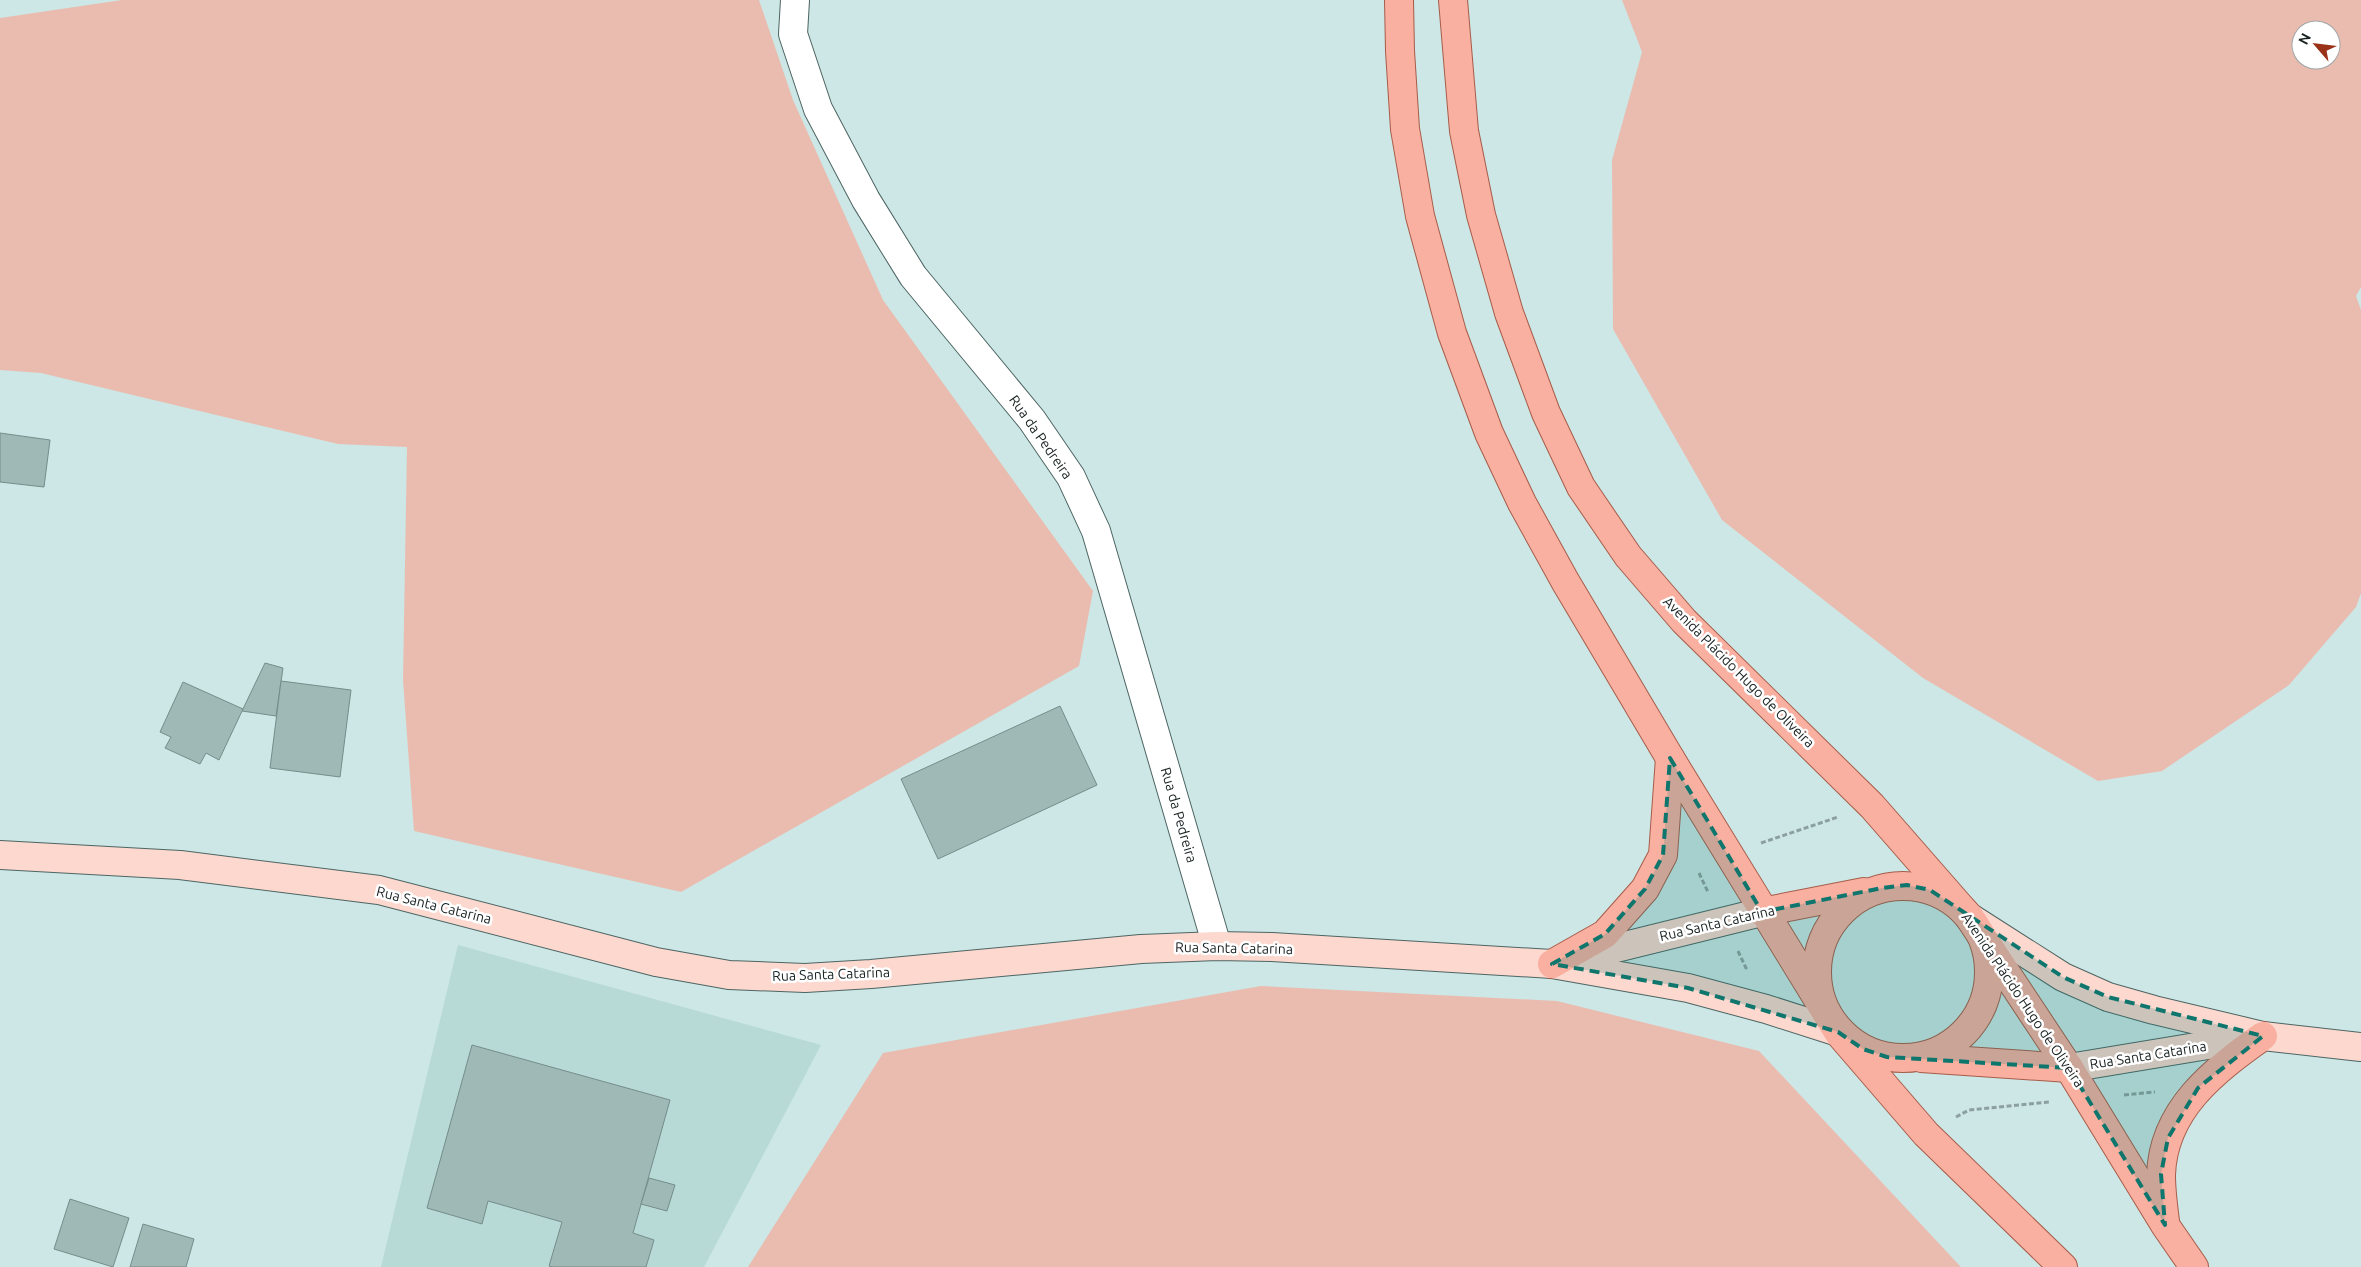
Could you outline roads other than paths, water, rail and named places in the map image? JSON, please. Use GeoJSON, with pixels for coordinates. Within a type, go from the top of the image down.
{"type":"FeatureCollection","features":[{"type":"Feature","properties":{"kind":"main road"},"geometry":{"type":"LineString","coordinates":[[1399,0],[1400,51],[1407,139],[1420,216],[1452,332],[1489,433],[1522,503],[1565,580],[1727,854],[1838,1032],[1926,1134],[2062,1267]]}},
{"type":"Feature","properties":{"kind":"main road","name":"Avenida Plácido Hugo de Oliveira"},"geometry":{"type":"LineString","coordinates":[[1453,0],[1464,131],[1481,215],[1509,313],[1546,414],[1582,487],[1628,556],[1684,620],[1872,806],[1969,917],[2069,1068],[2165,1225],[2194,1267]]}},
{"type":"Feature","properties":{"kind":"main road"},"geometry":{"type":"LineString","coordinates":[[1552,964],[1605,934],[1645,889],[1662,855],[1670,758]]}},
{"type":"Feature","properties":{"kind":"main road","name":"Rua Santa Catarina"},"geometry":{"type":"LineString","coordinates":[[0,855],[180,865],[379,890],[656,962],[728,975],[824,977],[1141,949],[1217,946],[1552,964],[1688,988],[1757,1006],[1838,1032]]}},
{"type":"Feature","properties":{"kind":"main road"},"geometry":{"type":"LineString","coordinates":[[1906,885],[1930,890],[1951,900],[1969,917],[1983,939],[1988,965],[1987,991],[1977,1016],[1960,1036],[1939,1051],[1913,1057],[1887,1057],[1863,1049],[1838,1032],[1827,1012],[1818,988],[1817,961],[1824,937],[1839,915],[1858,898],[1882,888],[1906,885]]}},
{"type":"Feature","properties":{"kind":"main road","name":"Rua Santa Catarina"},"geometry":{"type":"LineString","coordinates":[[1552,964],[1762,912],[1882,888]]}},
{"type":"Feature","properties":{"kind":"main road","name":"Rua Santa Catarina"},"geometry":{"type":"LineString","coordinates":[[1969,917],[2063,977],[2108,997],[2263,1036],[2361,1047]]}},
{"type":"Feature","properties":{"kind":"main road","name":"Rua Santa Catarina"},"geometry":{"type":"LineString","coordinates":[[1913,1057],[2069,1068],[2263,1036]]}},
{"type":"Feature","properties":{"kind":"main road"},"geometry":{"type":"LineString","coordinates":[[2165,1225],[2161,1174],[2168,1138],[2198,1088],[2222,1065],[2263,1036]]}},
{"type":"Feature","properties":{"kind":"street","name":"Rua da Pedreira"},"geometry":{"type":"LineString","coordinates":[[795,0],[793,34],[818,109],[866,200],[913,276],[1032,420],[1070,476],[1096,531],[1217,946]]}}]}
